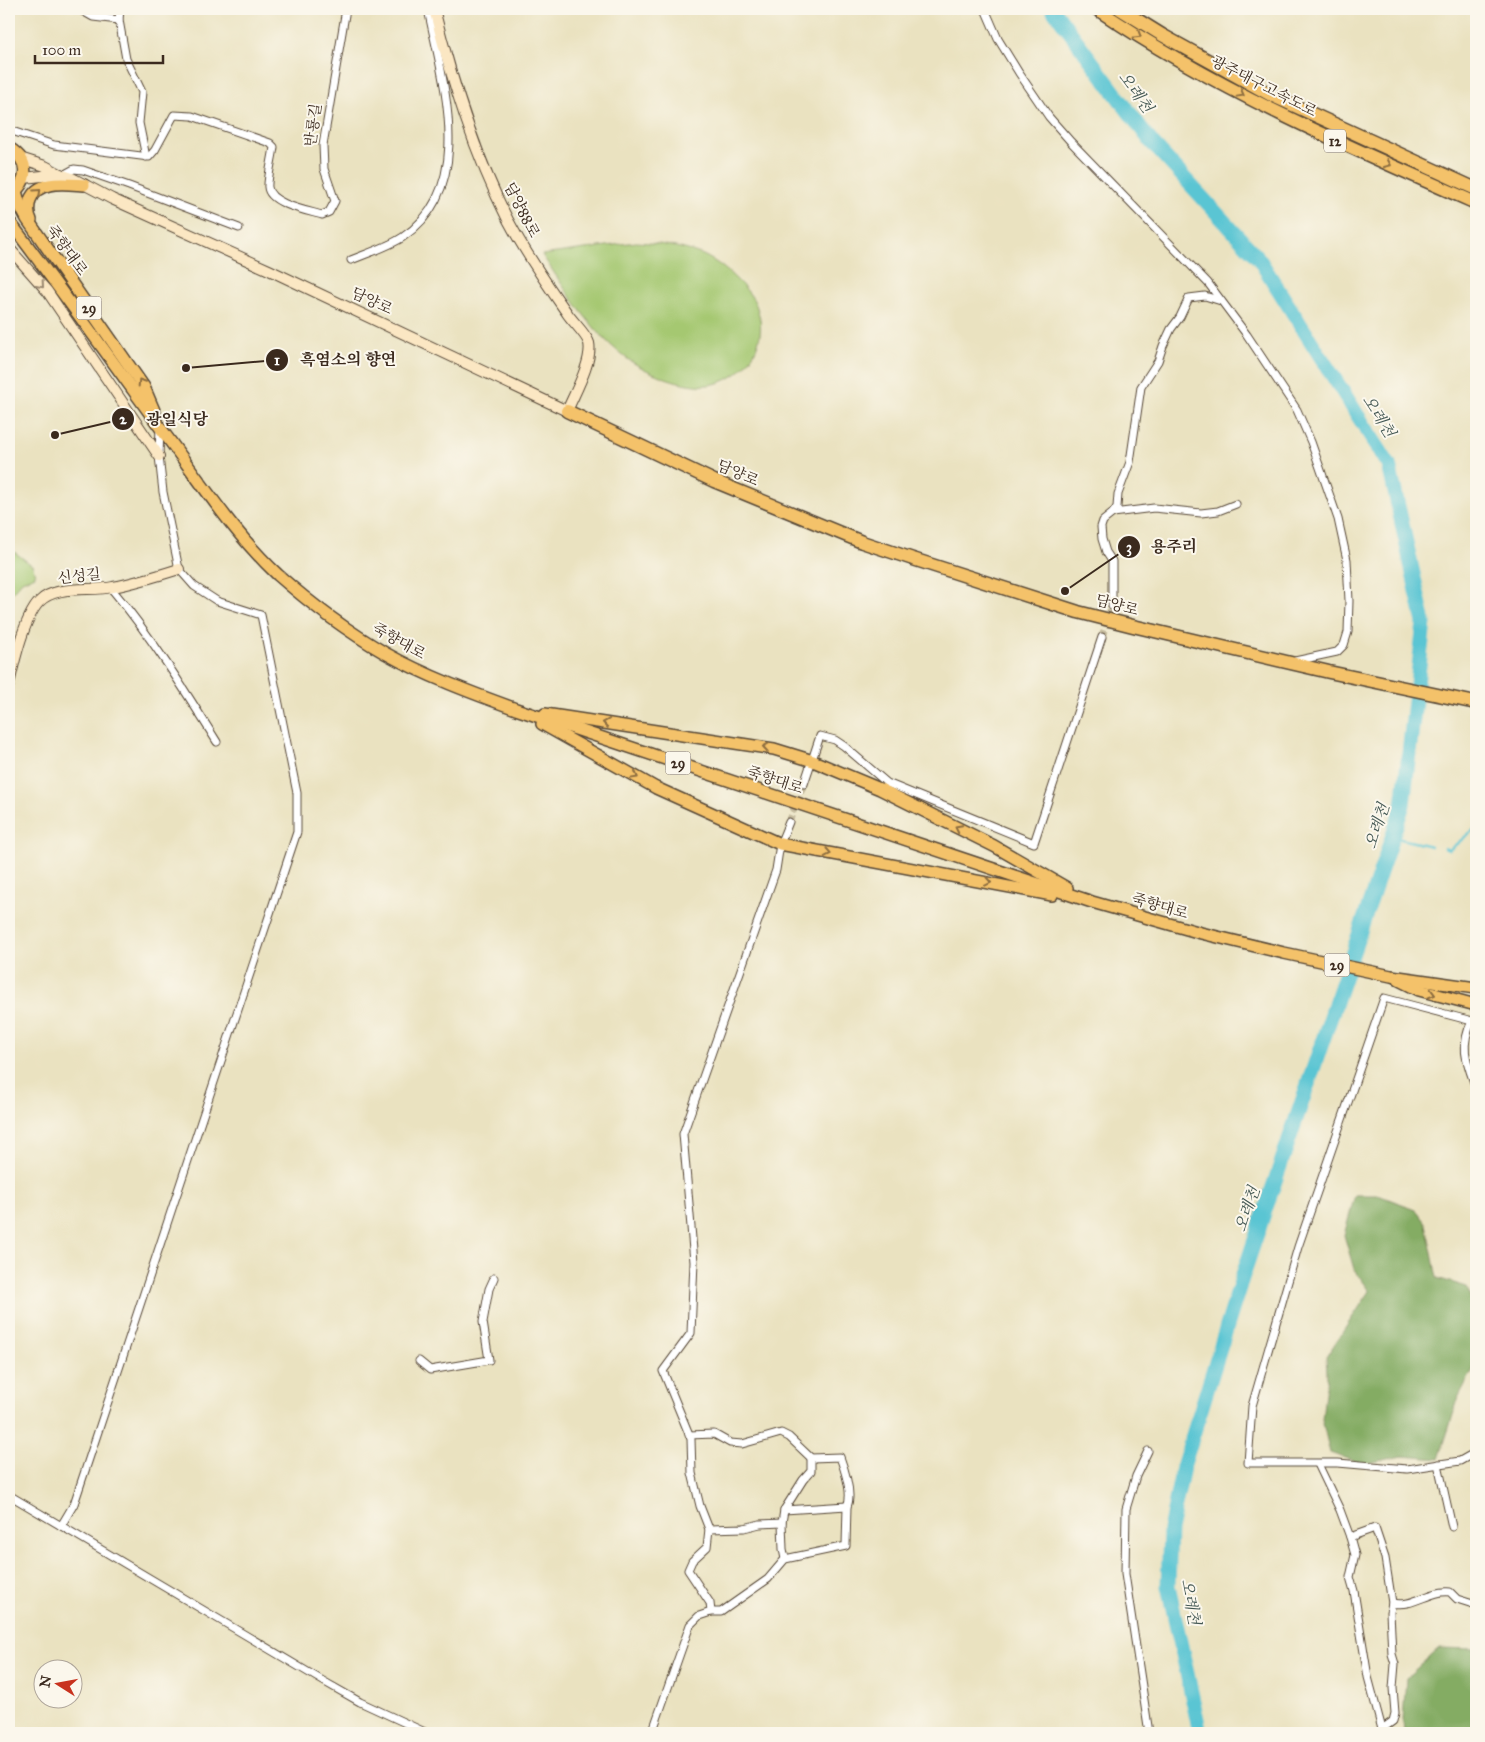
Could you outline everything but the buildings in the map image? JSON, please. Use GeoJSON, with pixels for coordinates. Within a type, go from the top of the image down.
{"type":"FeatureCollection","features":[{"type":"Feature","properties":{"kind":"highway","name":"광주대구고속도로"},"geometry":{"type":"LineString","coordinates":[[1097,9],[1155,46],[1264,106],[1336,141],[1476,203]]}},
{"type":"Feature","properties":{"kind":"highway","name":"광주대구고속도로"},"geometry":{"type":"LineString","coordinates":[[1120,9],[1162,35],[1271,95],[1476,190]]}},
{"type":"Feature","properties":{"kind":"highway","name":"담양로"},"geometry":{"type":"LineString","coordinates":[[567,411],[714,481],[862,542],[1078,612],[1329,672],[1476,703]]}},
{"type":"Feature","properties":{"kind":"main road","name":"담양88로"},"geometry":{"type":"LineString","coordinates":[[434,9],[464,114],[477,150],[508,219],[543,279],[588,341],[586,365],[567,411]]}},
{"type":"Feature","properties":{"kind":"main road"},"geometry":{"type":"LineString","coordinates":[[9,148],[20,158],[25,171],[24,178],[13,194]]}},
{"type":"Feature","properties":{"kind":"main road","name":"담양로"},"geometry":{"type":"LineString","coordinates":[[20,158],[45,166],[567,411]]}},
{"type":"Feature","properties":{"kind":"main road"},"geometry":{"type":"LineString","coordinates":[[24,178],[62,175]]}},
{"type":"Feature","properties":{"kind":"main road"},"geometry":{"type":"LineString","coordinates":[[38,235],[29,216],[28,209],[30,200],[36,190],[52,185],[84,185]]}},
{"type":"Feature","properties":{"kind":"main road","name":"죽향대로"},"geometry":{"type":"LineString","coordinates":[[13,194],[38,235],[144,388],[160,427]]}},
{"type":"Feature","properties":{"kind":"main road","name":"죽향대로"},"geometry":{"type":"LineString","coordinates":[[9,221],[215,502],[248,544],[278,574],[309,600],[385,653],[468,692],[516,709],[1092,902],[1202,933],[1284,953],[1391,976],[1476,988]]}},
{"type":"Feature","properties":{"kind":"main road"},"geometry":{"type":"LineString","coordinates":[[9,248],[47,291],[160,456]]}},
{"type":"Feature","properties":{"kind":"main road","name":"신성길"},"geometry":{"type":"LineString","coordinates":[[9,684],[21,637],[39,602],[58,592],[110,588],[179,569]]}},
{"type":"Feature","properties":{"kind":"main road"},"geometry":{"type":"LineString","coordinates":[[516,709],[774,748],[813,760],[880,789],[994,846],[1092,902]]}},
{"type":"Feature","properties":{"kind":"main road"},"geometry":{"type":"LineString","coordinates":[[516,709],[656,788],[780,844],[1092,902]]}},
{"type":"Feature","properties":{"kind":"main road"},"geometry":{"type":"LineString","coordinates":[[1391,976],[1418,990],[1476,1005]]}},
{"type":"Feature","properties":{"kind":"street"},"geometry":{"type":"LineString","coordinates":[[79,9],[93,17],[119,20]]}},
{"type":"Feature","properties":{"kind":"street"},"geometry":{"type":"LineString","coordinates":[[9,130],[54,145],[146,157],[139,123],[142,92],[126,59],[119,20],[120,9]]}},
{"type":"Feature","properties":{"kind":"street","name":"반룡길"},"geometry":{"type":"LineString","coordinates":[[146,157],[149,157],[154,150],[174,115],[192,116],[270,143],[274,147],[267,187],[272,195],[291,206],[322,215],[329,212],[335,201],[324,169],[323,146],[346,9]]}},
{"type":"Feature","properties":{"kind":"street"},"geometry":{"type":"LineString","coordinates":[[351,260],[388,245],[404,236],[423,219],[435,202],[443,183],[448,159],[448,118],[428,9]]}},
{"type":"Feature","properties":{"kind":"street"},"geometry":{"type":"LineString","coordinates":[[985,9],[998,39],[1049,117],[1208,283],[1247,335],[1297,410],[1329,491],[1343,538],[1347,560],[1350,601],[1348,632],[1344,645],[1337,652],[1287,662]]}},
{"type":"Feature","properties":{"kind":"street"},"geometry":{"type":"LineString","coordinates":[[62,175],[74,169],[83,170],[239,228]]}},
{"type":"Feature","properties":{"kind":"street"},"geometry":{"type":"LineString","coordinates":[[1112,606],[1112,561],[1106,552],[1101,527],[1103,521],[1117,507],[1118,494],[1130,462],[1141,387],[1158,362],[1171,329],[1180,317],[1189,298],[1205,296],[1221,301]]}},
{"type":"Feature","properties":{"kind":"street"},"geometry":{"type":"LineString","coordinates":[[61,1526],[74,1504],[297,832],[297,793],[261,615],[217,601],[194,586],[179,569],[163,492],[160,427]]}},
{"type":"Feature","properties":{"kind":"street"},"geometry":{"type":"LineString","coordinates":[[1113,513],[1154,508],[1201,513],[1218,511],[1236,504]]}},
{"type":"Feature","properties":{"kind":"street"},"geometry":{"type":"LineString","coordinates":[[110,588],[132,614],[170,668],[217,742]]}},
{"type":"Feature","properties":{"kind":"street"},"geometry":{"type":"LineString","coordinates":[[804,784],[820,736],[835,740],[844,746],[887,783],[1034,843],[1102,637]]}},
{"type":"Feature","properties":{"kind":"street"},"geometry":{"type":"LineString","coordinates":[[711,1612],[710,1604],[688,1570],[692,1561],[707,1547],[709,1529],[700,1506],[692,1473],[691,1439],[663,1371],[691,1333],[694,1262],[683,1134],[776,870],[780,844],[789,822]]}},
{"type":"Feature","properties":{"kind":"street"},"geometry":{"type":"LineString","coordinates":[[1476,1088],[1464,1055],[1466,1033],[1474,1021],[1384,998],[1298,1247],[1252,1406],[1248,1463],[1338,1463],[1407,1469],[1460,1461],[1476,1452]]}},
{"type":"Feature","properties":{"kind":"street"},"geometry":{"type":"LineString","coordinates":[[419,1361],[430,1370],[488,1360],[483,1322],[489,1289],[494,1278]]}},
{"type":"Feature","properties":{"kind":"street"},"geometry":{"type":"LineString","coordinates":[[688,1435],[714,1434],[730,1443],[742,1444],[781,1434],[789,1436],[811,1458],[811,1471],[784,1510],[782,1523],[785,1559]]}},
{"type":"Feature","properties":{"kind":"street"},"geometry":{"type":"LineString","coordinates":[[1148,1451],[1136,1476],[1126,1509],[1125,1574],[1149,1733]]}},
{"type":"Feature","properties":{"kind":"street"},"geometry":{"type":"LineString","coordinates":[[652,1733],[690,1625],[699,1616],[711,1612],[721,1612],[768,1578],[785,1559],[846,1546],[848,1506],[850,1502],[846,1477],[840,1457],[811,1458]]}},
{"type":"Feature","properties":{"kind":"street"},"geometry":{"type":"LineString","coordinates":[[1318,1464],[1340,1510],[1350,1537],[1354,1555],[1350,1577],[1368,1677],[1383,1731],[1393,1721],[1395,1713],[1393,1688],[1395,1664],[1392,1654],[1390,1612],[1392,1603],[1385,1558],[1375,1528],[1350,1537]]}},
{"type":"Feature","properties":{"kind":"street"},"geometry":{"type":"LineString","coordinates":[[1438,1464],[1452,1527]]}},
{"type":"Feature","properties":{"kind":"street"},"geometry":{"type":"LineString","coordinates":[[9,1495],[346,1694],[428,1733]]}},
{"type":"Feature","properties":{"kind":"street"},"geometry":{"type":"LineString","coordinates":[[784,1510],[848,1506]]}},
{"type":"Feature","properties":{"kind":"street"},"geometry":{"type":"LineString","coordinates":[[709,1529],[744,1528],[760,1524],[782,1523]]}},
{"type":"Feature","properties":{"kind":"street"},"geometry":{"type":"LineString","coordinates":[[1392,1603],[1408,1604],[1446,1591],[1450,1592],[1457,1599],[1476,1605]]}},
{"type":"Feature","properties":{"kind":"green space"},"geometry":{"type":"Polygon","coordinates":[[[636,242],[670,246],[703,255],[725,269],[750,294],[758,311],[760,336],[750,359],[732,377],[708,385],[689,384],[678,382],[646,370],[629,360],[603,338],[592,325],[542,255],[636,242]]]}},
{"type":"Feature","properties":{"kind":"green space"},"geometry":{"type":"Polygon","coordinates":[[[9,548],[33,566],[35,576],[22,581],[9,596],[9,548]]]}},
{"type":"Feature","properties":{"kind":"green space"},"geometry":{"type":"Polygon","coordinates":[[[1355,1195],[1378,1195],[1415,1209],[1426,1224],[1437,1278],[1467,1287],[1476,1317],[1476,1364],[1459,1396],[1439,1459],[1402,1456],[1363,1464],[1330,1453],[1322,1419],[1327,1375],[1326,1357],[1370,1291],[1354,1269],[1344,1235],[1355,1195]]]}},
{"type":"Feature","properties":{"kind":"green space"},"geometry":{"type":"Polygon","coordinates":[[[1439,1648],[1476,1649],[1476,1733],[1404,1733],[1403,1719],[1406,1678],[1439,1648]]]}},
{"type":"Feature","properties":{"kind":"waterway","name":"오례천"},"geometry":{"type":"LineString","coordinates":[[1053,9],[1152,143],[1259,259],[1389,465],[1424,623],[1403,805],[1243,1275],[1183,1467],[1170,1530],[1168,1586],[1200,1733]]}},
{"type":"Feature","properties":{"kind":"waterway"},"geometry":{"type":"LineString","coordinates":[[1444,848],[1449,850],[1476,828]]}},
{"type":"Feature","properties":{"kind":"waterway"},"geometry":{"type":"LineString","coordinates":[[1392,837],[1431,846]]}},
{"type":"Feature","properties":{"kind":"tunnel"},"geometry":{"type":"LineString","coordinates":[[1102,637],[1112,606]]}},
{"type":"Feature","properties":{"kind":"tunnel"},"geometry":{"type":"LineString","coordinates":[[789,822],[804,784]]}},
{"type":"Feature","properties":{"kind":"place","name":"흑염소의 향연"},"geometry":{"type":"Point","coordinates":[186,368]}},
{"type":"Feature","properties":{"kind":"place","name":"광일식당"},"geometry":{"type":"Point","coordinates":[55,435]}},
{"type":"Feature","properties":{"kind":"place","name":"용주리"},"geometry":{"type":"Point","coordinates":[1065,591]}}]}
